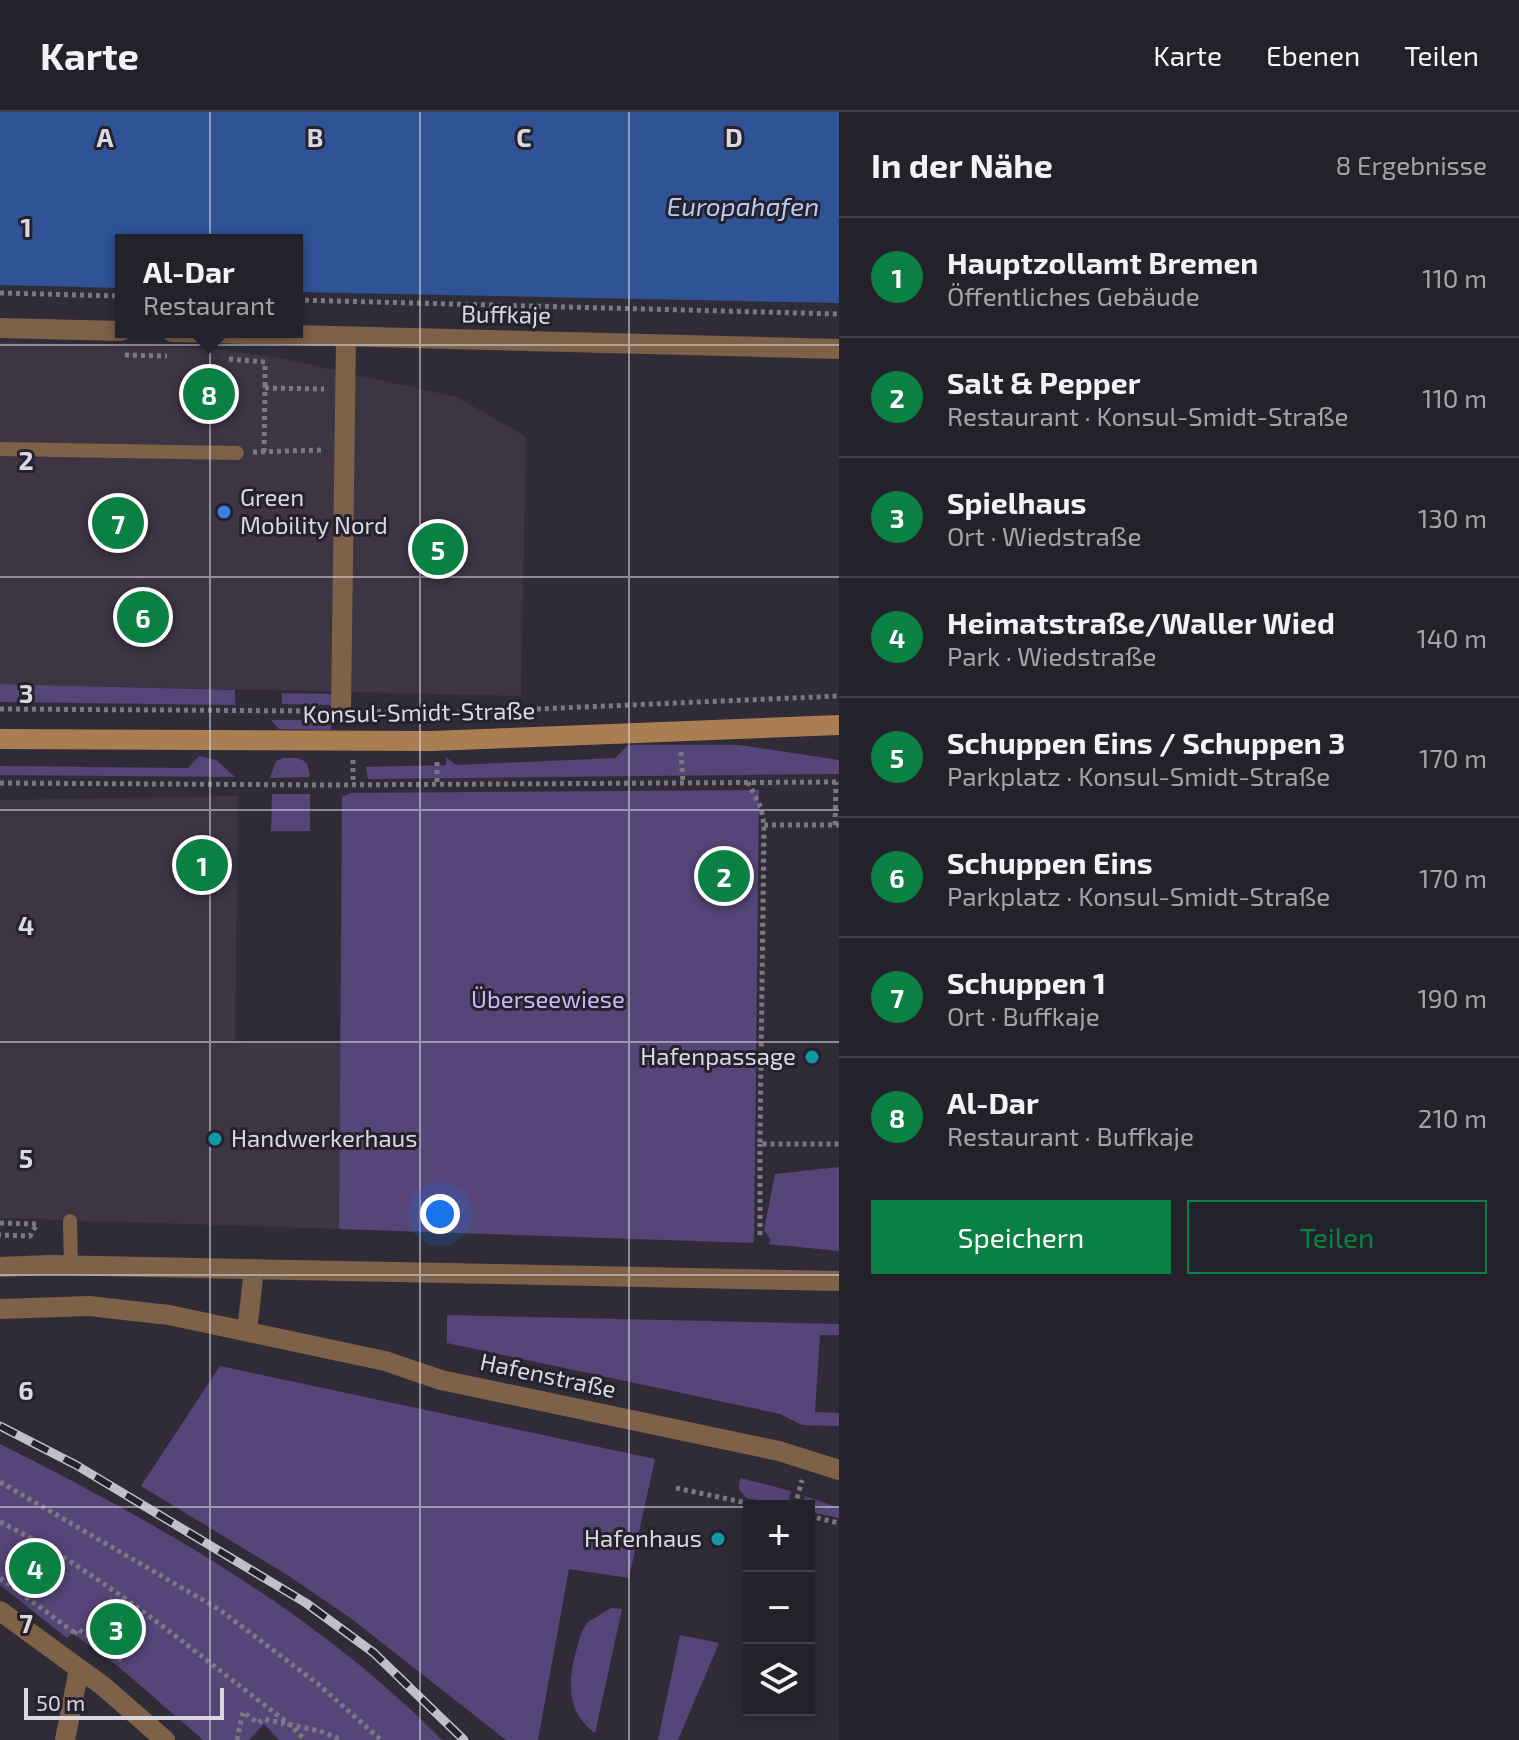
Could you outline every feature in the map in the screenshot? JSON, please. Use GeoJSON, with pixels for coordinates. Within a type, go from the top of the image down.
{"type":"FeatureCollection","features":[{"type":"Feature","properties":{"kind":"street"},"geometry":{"type":"LineString","coordinates":[[0,328],[115,331]]}},
{"type":"Feature","properties":{"kind":"street","name":"Buffkaje"},"geometry":{"type":"LineString","coordinates":[[303,336],[839,349]]}},
{"type":"Feature","properties":{"kind":"street"},"geometry":{"type":"LineString","coordinates":[[341,711],[346,337]]}},
{"type":"Feature","properties":{"kind":"street","name":"Konsul-Smidt-Straße"},"geometry":{"type":"LineString","coordinates":[[0,739],[418,741],[839,725]]}},
{"type":"Feature","properties":{"kind":"street"},"geometry":{"type":"LineString","coordinates":[[0,1267],[71,1265],[839,1281]]}},
{"type":"Feature","properties":{"kind":"street"},"geometry":{"type":"LineString","coordinates":[[247,1331],[254,1269]]}},
{"type":"Feature","properties":{"kind":"street","name":"Hafenstraße"},"geometry":{"type":"LineString","coordinates":[[0,1309],[89,1306],[169,1315],[385,1361],[441,1380],[779,1451],[839,1470]]}},
{"type":"Feature","properties":{"kind":"street"},"geometry":{"type":"LineString","coordinates":[[0,1611],[79,1669],[165,1740]]}},
{"type":"Feature","properties":{"kind":"street"},"geometry":{"type":"LineString","coordinates":[[65,1740],[79,1669]]}},
{"type":"Feature","properties":{"kind":"lane"},"geometry":{"type":"LineString","coordinates":[[0,449],[237,453]]}},
{"type":"Feature","properties":{"kind":"lane"},"geometry":{"type":"LineString","coordinates":[[70,1221],[71,1265]]}},
{"type":"Feature","properties":{"kind":"path"},"geometry":{"type":"LineString","coordinates":[[0,293],[115,296]]}},
{"type":"Feature","properties":{"kind":"path","name":"Buffkaje"},"geometry":{"type":"LineString","coordinates":[[303,300],[839,314]]}},
{"type":"Feature","properties":{"kind":"path"},"geometry":{"type":"LineString","coordinates":[[119,354],[178,356]]}},
{"type":"Feature","properties":{"kind":"path"},"geometry":{"type":"LineString","coordinates":[[222,359],[265,362],[264,452]]}},
{"type":"Feature","properties":{"kind":"path"},"geometry":{"type":"LineString","coordinates":[[265,388],[318,389]]}},
{"type":"Feature","properties":{"kind":"path"},"geometry":{"type":"LineString","coordinates":[[237,453],[320,449]]}},
{"type":"Feature","properties":{"kind":"path"},"geometry":{"type":"LineString","coordinates":[[0,709],[444,713],[839,696]]}},
{"type":"Feature","properties":{"kind":"path"},"geometry":{"type":"LineString","coordinates":[[437,761],[437,785]]}},
{"type":"Feature","properties":{"kind":"path"},"geometry":{"type":"LineString","coordinates":[[748,782],[761,808],[764,825],[760,1235]]}},
{"type":"Feature","properties":{"kind":"path"},"geometry":{"type":"LineString","coordinates":[[0,783],[437,785],[838,782],[837,825],[764,825]]}},
{"type":"Feature","properties":{"kind":"path"},"geometry":{"type":"LineString","coordinates":[[760,1144],[839,1144]]}},
{"type":"Feature","properties":{"kind":"path"},"geometry":{"type":"LineString","coordinates":[[0,1223],[37,1224],[30,1236],[0,1235]]}},
{"type":"Feature","properties":{"kind":"path"},"geometry":{"type":"LineString","coordinates":[[0,1482],[220,1610],[318,1684],[381,1740]]}},
{"type":"Feature","properties":{"kind":"path"},"geometry":{"type":"LineString","coordinates":[[676,1488],[743,1502]]}},
{"type":"Feature","properties":{"kind":"path"},"geometry":{"type":"LineString","coordinates":[[815,1517],[839,1523]]}},
{"type":"Feature","properties":{"kind":"path"},"geometry":{"type":"LineString","coordinates":[[0,1522],[51,1548],[288,1723],[305,1740]]}},
{"type":"Feature","properties":{"kind":"path"},"geometry":{"type":"LineString","coordinates":[[0,1578],[75,1633]]}},
{"type":"Feature","properties":{"kind":"path"},"geometry":{"type":"LineString","coordinates":[[237,1740],[243,1712],[258,1723],[263,1719],[288,1723],[342,1740]]}},
{"type":"Feature","properties":{"kind":"shaded area"},"geometry":{"type":"Polygon","coordinates":[[[0,342],[208,348],[275,357],[457,397],[526,437],[521,696],[0,684],[0,342]]]}},
{"type":"Feature","properties":{"kind":"shaded area"},"geometry":{"type":"Polygon","coordinates":[[[238,796],[235,1041],[340,1042],[339,1229],[0,1218],[0,800],[238,796]]]}},
{"type":"Feature","properties":{"kind":"green space"},"geometry":{"type":"Polygon","coordinates":[[[0,684],[235,690],[235,705],[0,702],[0,684]]]}},
{"type":"Feature","properties":{"kind":"green space"},"geometry":{"type":"Polygon","coordinates":[[[282,693],[332,694],[332,705],[282,704],[282,693]]]}},
{"type":"Feature","properties":{"kind":"green space"},"geometry":{"type":"Polygon","coordinates":[[[271,720],[332,720],[331,730],[279,729],[271,720]]]}},
{"type":"Feature","properties":{"kind":"green space"},"geometry":{"type":"Polygon","coordinates":[[[628,745],[740,745],[839,760],[839,774],[368,779],[366,767],[446,765],[446,757],[456,765],[615,758],[628,745]]]}},
{"type":"Feature","properties":{"kind":"green space"},"geometry":{"type":"Polygon","coordinates":[[[199,756],[216,760],[235,777],[0,775],[0,766],[188,768],[199,756]]]}},
{"type":"Feature","properties":{"kind":"green space"},"geometry":{"type":"Polygon","coordinates":[[[299,758],[307,763],[310,777],[270,778],[276,761],[299,758]]]}},
{"type":"Feature","properties":{"kind":"green space","name":"Überseewiese"},"geometry":{"type":"Polygon","coordinates":[[[759,790],[754,1243],[339,1229],[342,797],[351,793],[759,790]]]}},
{"type":"Feature","properties":{"kind":"green space"},"geometry":{"type":"Polygon","coordinates":[[[272,794],[310,794],[310,831],[271,831],[272,794]]]}},
{"type":"Feature","properties":{"kind":"green space"},"geometry":{"type":"Polygon","coordinates":[[[839,1167],[839,1251],[768,1244],[771,1240],[764,1230],[775,1174],[839,1167]]]}},
{"type":"Feature","properties":{"kind":"green space"},"geometry":{"type":"Polygon","coordinates":[[[447,1315],[839,1324],[839,1335],[820,1335],[815,1412],[839,1413],[839,1426],[802,1425],[780,1414],[447,1343],[447,1315]]]}},
{"type":"Feature","properties":{"kind":"green space"},"geometry":{"type":"Polygon","coordinates":[[[220,1366],[655,1459],[629,1578],[569,1569],[538,1740],[506,1740],[353,1620],[289,1576],[141,1486],[220,1366]]]}},
{"type":"Feature","properties":{"kind":"green space"},"geometry":{"type":"Polygon","coordinates":[[[0,1444],[118,1506],[234,1574],[343,1652],[394,1694],[442,1740],[279,1740],[264,1724],[249,1740],[203,1740],[119,1667],[72,1633],[67,1638],[0,1585],[0,1444]]]}},
{"type":"Feature","properties":{"kind":"green space"},"geometry":{"type":"Polygon","coordinates":[[[740,1478],[791,1491],[789,1500],[756,1500],[746,1498],[739,1489],[740,1478]]]}},
{"type":"Feature","properties":{"kind":"green space"},"geometry":{"type":"Polygon","coordinates":[[[805,1496],[839,1508],[839,1518],[815,1513],[815,1500],[804,1500],[805,1496]]]}},
{"type":"Feature","properties":{"kind":"green space"},"geometry":{"type":"Polygon","coordinates":[[[611,1608],[622,1609],[595,1733],[584,1723],[572,1699],[572,1673],[582,1631],[588,1622],[611,1608]]]}},
{"type":"Feature","properties":{"kind":"green space"},"geometry":{"type":"Polygon","coordinates":[[[680,1635],[719,1643],[678,1740],[658,1740],[680,1635]]]}},
{"type":"Feature","properties":{"kind":"water","name":"Europahafen"},"geometry":{"type":"Polygon","coordinates":[[[0,112],[839,112],[839,303],[303,292],[303,234],[115,234],[115,288],[0,285],[0,112]]]}},
{"type":"Feature","properties":{"kind":"railway"},"geometry":{"type":"LineString","coordinates":[[0,1426],[76,1465],[306,1603],[374,1653],[464,1740]]}},
{"type":"Feature","properties":{"kind":"place","name":"Al-Dar"},"geometry":{"type":"Point","coordinates":[209,394]}},
{"type":"Feature","properties":{"kind":"place","name":"Green Mobility Nord"},"geometry":{"type":"Point","coordinates":[224,512]}},
{"type":"Feature","properties":{"kind":"place","name":"Schuppen 1"},"geometry":{"type":"Point","coordinates":[118,523]}},
{"type":"Feature","properties":{"kind":"place","name":"Schuppen Eins / Schuppen 3"},"geometry":{"type":"Point","coordinates":[438,549]}},
{"type":"Feature","properties":{"kind":"place","name":"Schuppen Eins"},"geometry":{"type":"Point","coordinates":[143,617]}},
{"type":"Feature","properties":{"kind":"place","name":"Hauptzollamt Bremen"},"geometry":{"type":"Point","coordinates":[202,865]}},
{"type":"Feature","properties":{"kind":"place","name":"Salt & Pepper"},"geometry":{"type":"Point","coordinates":[724,876]}},
{"type":"Feature","properties":{"kind":"place","name":"Hafenpassage"},"geometry":{"type":"Point","coordinates":[812,1057]}},
{"type":"Feature","properties":{"kind":"place","name":"Handwerkerhaus"},"geometry":{"type":"Point","coordinates":[215,1139]}},
{"type":"Feature","properties":{"kind":"place","name":"Hafenhaus"},"geometry":{"type":"Point","coordinates":[718,1539]}},
{"type":"Feature","properties":{"kind":"place","name":"Heimatstraße/Waller Wied"},"geometry":{"type":"Point","coordinates":[35,1568]}},
{"type":"Feature","properties":{"kind":"place","name":"Spielhaus"},"geometry":{"type":"Point","coordinates":[116,1629]}}]}
